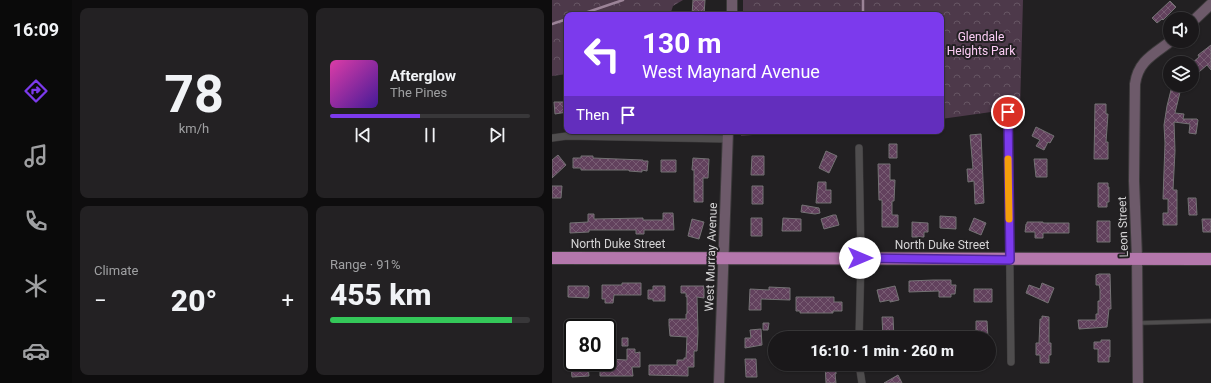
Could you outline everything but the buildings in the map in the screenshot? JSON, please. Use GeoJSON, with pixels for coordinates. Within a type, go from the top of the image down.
{"type":"FeatureCollection","features":[{"type":"Feature","properties":{"kind":"highway","name":"North Duke Street"},"geometry":{"type":"LineString","coordinates":[[552,258],[860,258],[1010,260],[1137,258],[1211,259]]}},
{"type":"Feature","properties":{"kind":"street"},"geometry":{"type":"LineString","coordinates":[[732,0],[732,12]]}},
{"type":"Feature","properties":{"kind":"street"},"geometry":{"type":"LineString","coordinates":[[1199,15],[1211,4]]}},
{"type":"Feature","properties":{"kind":"street","name":"Leon Street"},"geometry":{"type":"LineString","coordinates":[[1138,383],[1134,97],[1138,71],[1148,58],[1163,47]]}},
{"type":"Feature","properties":{"kind":"street"},"geometry":{"type":"LineString","coordinates":[[1008,112],[1011,362]]}},
{"type":"Feature","properties":{"kind":"street"},"geometry":{"type":"LineString","coordinates":[[552,138],[574,136],[728,135]]}},
{"type":"Feature","properties":{"kind":"street","name":"West Murray Avenue"},"geometry":{"type":"LineString","coordinates":[[720,383],[728,135]]}},
{"type":"Feature","properties":{"kind":"street"},"geometry":{"type":"LineString","coordinates":[[859,148],[859,331]]}},
{"type":"Feature","properties":{"kind":"street"},"geometry":{"type":"LineString","coordinates":[[860,371],[862,383]]}},
{"type":"Feature","properties":{"kind":"lane"},"geometry":{"type":"LineString","coordinates":[[1137,323],[1211,321]]}},
{"type":"Feature","properties":{"kind":"green space"},"geometry":{"type":"Polygon","coordinates":[[[552,0],[683,0],[673,6],[671,12],[564,12],[564,74],[552,76],[552,0]]]}},
{"type":"Feature","properties":{"kind":"green space","name":"Glendale Heights Park"},"geometry":{"type":"Polygon","coordinates":[[[743,0],[1023,0],[1020,108],[944,119],[944,12],[743,12],[743,0]]]}},
{"type":"Feature","properties":{"kind":"green space"},"geometry":{"type":"Polygon","coordinates":[[[741,134],[765,134],[741,136],[741,134]]]}},
{"type":"Feature","properties":{"kind":"waterway"},"geometry":{"type":"LineString","coordinates":[[588,12],[623,0]]}},
{"type":"Feature","properties":{"kind":"waterway"},"geometry":{"type":"LineString","coordinates":[[863,0],[863,12]]}},
{"type":"Feature","properties":{"kind":"waterway"},"geometry":{"type":"LineString","coordinates":[[552,24],[564,20]]}},
{"type":"Feature","properties":{"kind":"slow traffic"},"geometry":{"type":"LineString","coordinates":[[1008,159],[1009,219]]}},
{"type":"Feature","properties":{"kind":"route"},"geometry":{"type":"LineString","coordinates":[[860,258],[1010,260],[1008,112]]}}]}
